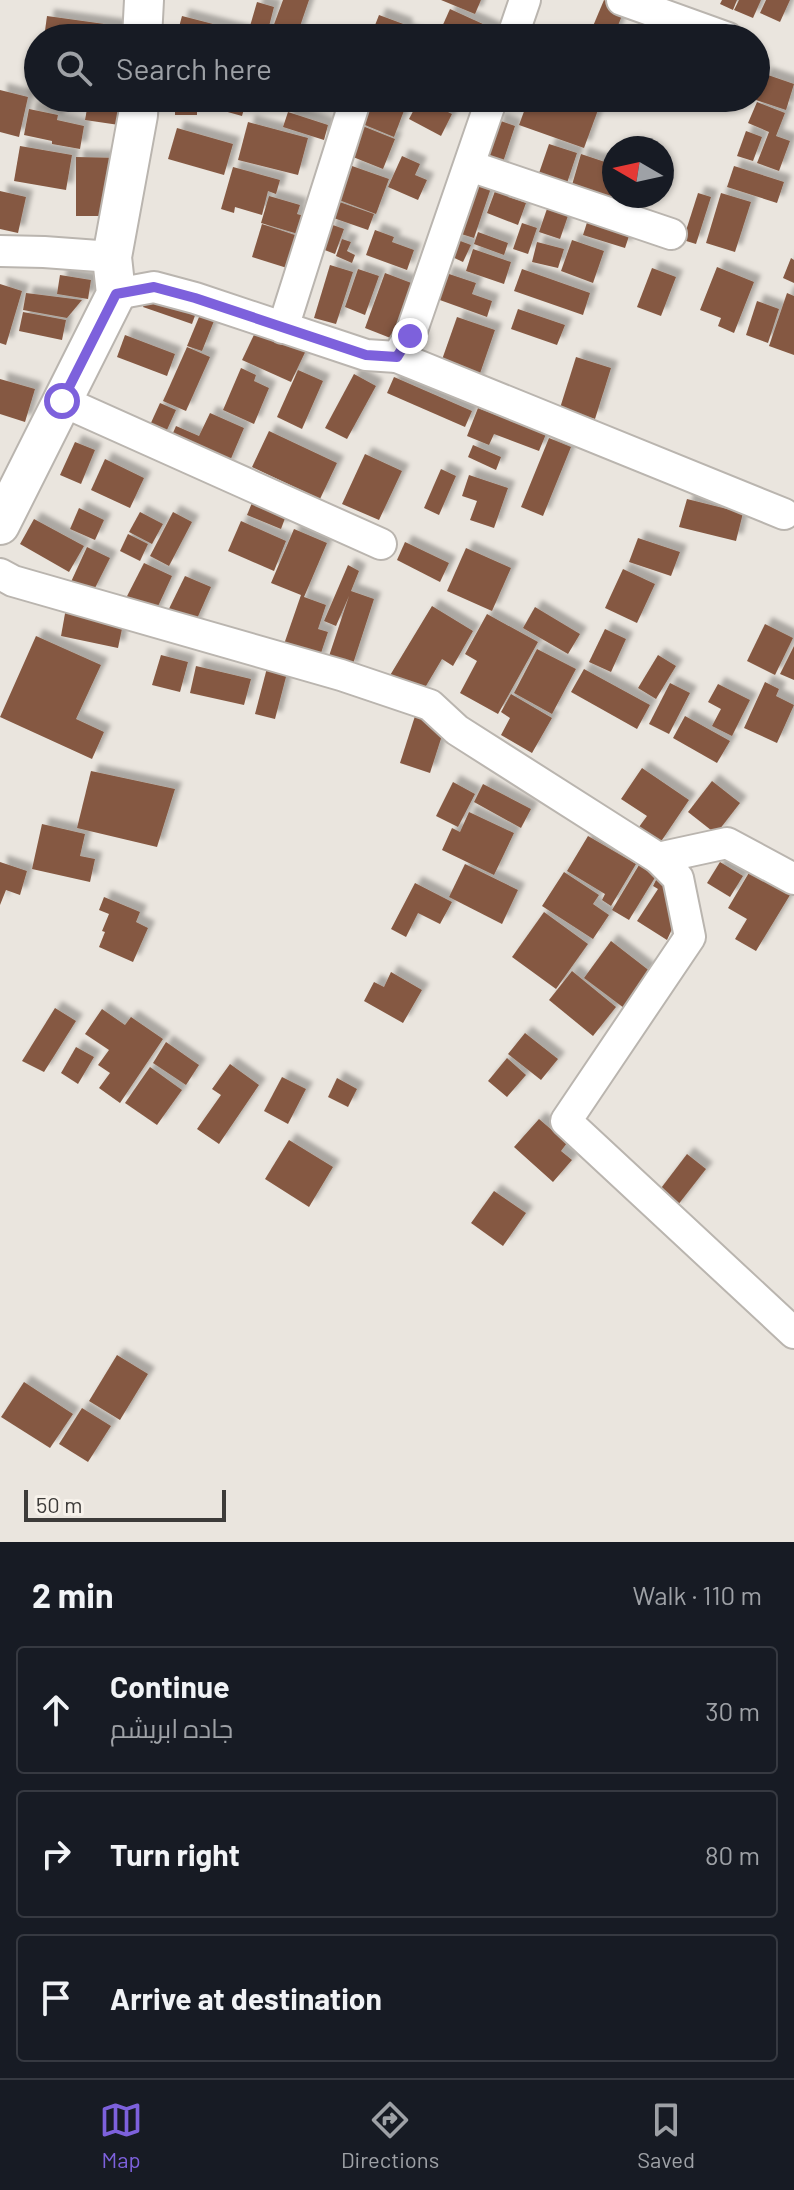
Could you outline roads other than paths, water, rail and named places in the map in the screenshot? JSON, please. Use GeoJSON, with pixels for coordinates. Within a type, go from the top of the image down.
{"type":"FeatureCollection","features":[{"type":"Feature","properties":{"kind":"main road"},"geometry":{"type":"LineString","coordinates":[[143,24],[144,0]]}},
{"type":"Feature","properties":{"kind":"main road"},"geometry":{"type":"LineString","coordinates":[[0,525],[62,401],[114,276],[138,112]]}},
{"type":"Feature","properties":{"kind":"street"},"geometry":{"type":"LineString","coordinates":[[517,24],[525,0]]}},
{"type":"Feature","properties":{"kind":"street"},"geometry":{"type":"LineString","coordinates":[[622,0],[689,24]]}},
{"type":"Feature","properties":{"kind":"street"},"geometry":{"type":"LineString","coordinates":[[283,328],[352,112]]}},
{"type":"Feature","properties":{"kind":"street"},"geometry":{"type":"LineString","coordinates":[[397,357],[410,336],[487,112]]}},
{"type":"Feature","properties":{"kind":"street"},"geometry":{"type":"LineString","coordinates":[[470,166],[671,234]]}},
{"type":"Feature","properties":{"kind":"street"},"geometry":{"type":"LineString","coordinates":[[0,251],[44,252],[366,355],[397,357],[784,514]]}},
{"type":"Feature","properties":{"kind":"street"},"geometry":{"type":"LineString","coordinates":[[62,401],[381,544]]}},
{"type":"Feature","properties":{"kind":"street"},"geometry":{"type":"LineString","coordinates":[[0,574],[13,581],[341,675],[430,705],[457,730],[658,858],[678,878],[690,937],[566,1121],[794,1333]]}},
{"type":"Feature","properties":{"kind":"street"},"geometry":{"type":"LineString","coordinates":[[658,858],[727,843],[794,879]]}}]}
